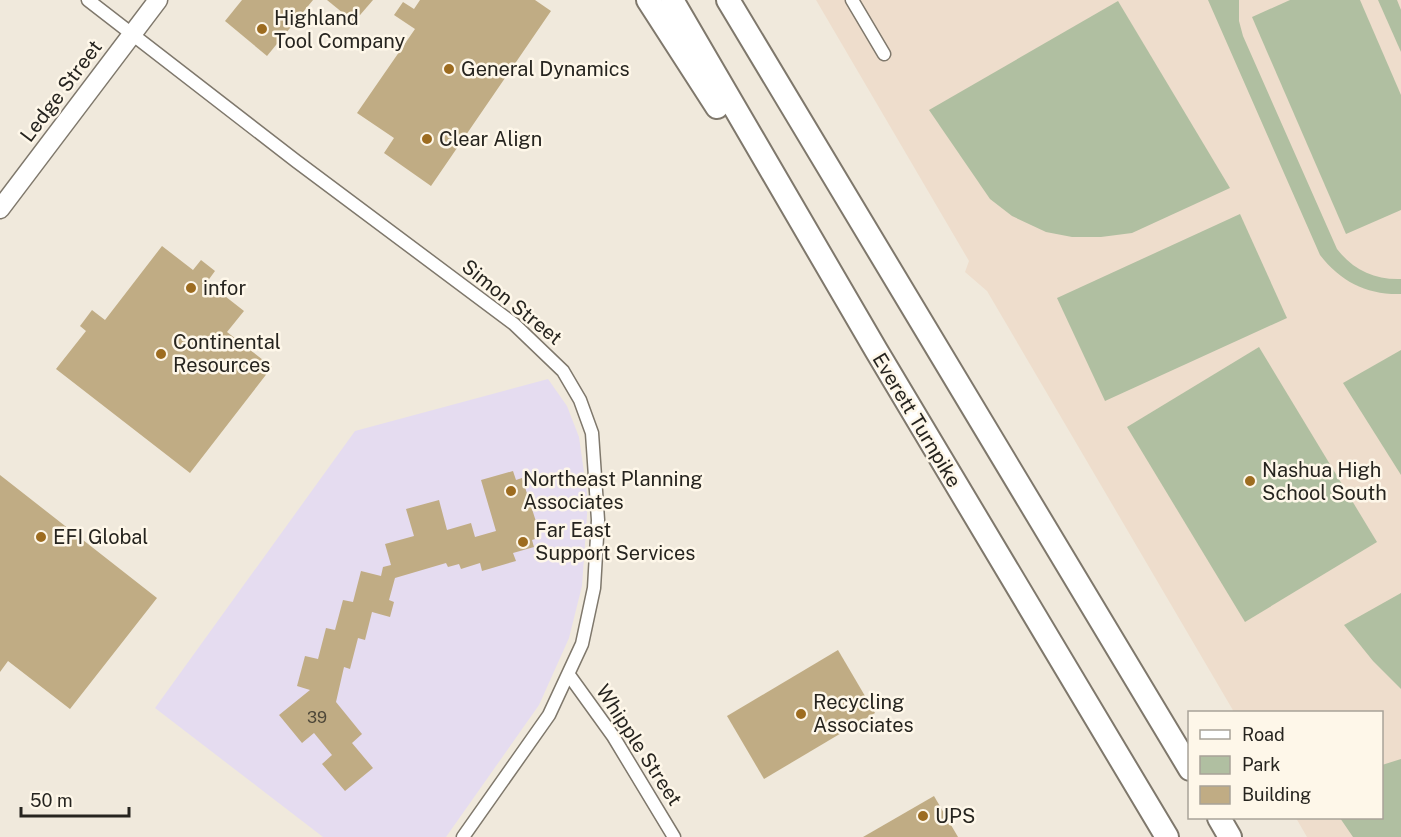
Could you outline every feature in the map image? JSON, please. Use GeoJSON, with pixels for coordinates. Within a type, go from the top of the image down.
{"type":"FeatureCollection","features":[{"type":"Feature","properties":{"kind":"highway"},"geometry":{"type":"LineString","coordinates":[[648,0],[876,350]]}},
{"type":"Feature","properties":{"kind":"highway","name":"Everett Turnpike"},"geometry":{"type":"LineString","coordinates":[[672,0],[876,350],[1167,837]]}},
{"type":"Feature","properties":{"kind":"highway"},"geometry":{"type":"LineString","coordinates":[[728,0],[1188,766]]}},
{"type":"Feature","properties":{"kind":"highway"},"geometry":{"type":"LineString","coordinates":[[1220,819],[1230,837]]}},
{"type":"Feature","properties":{"kind":"street","name":"Simon Street"},"geometry":{"type":"LineString","coordinates":[[88,0],[296,161],[514,324],[563,370],[580,400],[592,434],[598,520],[594,588],[589,619],[570,675],[549,715],[463,837]]}},
{"type":"Feature","properties":{"kind":"street","name":"Ledge Street"},"geometry":{"type":"LineString","coordinates":[[0,209],[158,0]]}},
{"type":"Feature","properties":{"kind":"street"},"geometry":{"type":"LineString","coordinates":[[852,0],[884,54]]}},
{"type":"Feature","properties":{"kind":"street","name":"Whipple Street"},"geometry":{"type":"LineString","coordinates":[[570,675],[613,736],[674,837]]}},
{"type":"Feature","properties":{"kind":"shaded area","name":"Nashua High School South"},"geometry":{"type":"Polygon","coordinates":[[[816,0],[1401,0],[1401,837],[1307,837],[1297,819],[1383,819],[1383,711],[1233,711],[987,291],[965,272],[969,261],[816,0]]]}},
{"type":"Feature","properties":{"kind":"shaded area"},"geometry":{"type":"Polygon","coordinates":[[[548,379],[567,406],[579,437],[588,501],[582,586],[569,638],[539,705],[446,837],[323,837],[155,708],[355,431],[548,379]]]}},
{"type":"Feature","properties":{"kind":"green space"},"geometry":{"type":"Polygon","coordinates":[[[1208,0],[1239,0],[1239,21],[1243,36],[1337,249],[1350,263],[1365,272],[1382,278],[1401,279],[1401,294],[1377,292],[1356,285],[1337,273],[1320,255],[1208,0]]]}},
{"type":"Feature","properties":{"kind":"green space"},"geometry":{"type":"Polygon","coordinates":[[[1290,0],[1360,0],[1401,95],[1401,210],[1346,234],[1252,17],[1290,0]]]}},
{"type":"Feature","properties":{"kind":"green space"},"geometry":{"type":"Polygon","coordinates":[[[1378,0],[1397,0],[1401,10],[1401,52],[1378,0]]]}},
{"type":"Feature","properties":{"kind":"green space"},"geometry":{"type":"Polygon","coordinates":[[[1118,1],[1230,188],[1132,233],[1101,237],[1072,237],[1046,232],[1012,216],[990,199],[929,110],[1118,1]]]}},
{"type":"Feature","properties":{"kind":"green space"},"geometry":{"type":"Polygon","coordinates":[[[1240,214],[1287,318],[1105,401],[1057,298],[1240,214]]]}},
{"type":"Feature","properties":{"kind":"green space"},"geometry":{"type":"Polygon","coordinates":[[[1259,347],[1377,542],[1245,622],[1127,427],[1259,347]]]}},
{"type":"Feature","properties":{"kind":"green space"},"geometry":{"type":"Polygon","coordinates":[[[1401,350],[1401,475],[1343,383],[1401,350]]]}},
{"type":"Feature","properties":{"kind":"green space"},"geometry":{"type":"Polygon","coordinates":[[[1401,593],[1401,689],[1373,661],[1344,625],[1401,593]]]}},
{"type":"Feature","properties":{"kind":"green space"},"geometry":{"type":"Polygon","coordinates":[[[1401,759],[1401,837],[1353,837],[1341,819],[1383,819],[1383,765],[1401,759]]]}},
{"type":"Feature","properties":{"kind":"building","name":"Highland Tool Company"},"geometry":{"type":"Polygon","coordinates":[[[242,0],[313,0],[267,56],[225,21],[242,0]]]}},
{"type":"Feature","properties":{"kind":"building"},"geometry":{"type":"Polygon","coordinates":[[[327,0],[373,0],[354,22],[327,0]]]}},
{"type":"Feature","properties":{"kind":"building","name":"General Dynamics"},"geometry":{"type":"Polygon","coordinates":[[[420,0],[535,0],[551,11],[431,186],[384,153],[394,138],[357,113],[415,29],[394,15],[403,2],[414,9],[420,0]]]}},
{"type":"Feature","properties":{"kind":"building","name":"Continental Resources"},"geometry":{"type":"Polygon","coordinates":[[[162,246],[193,270],[201,260],[215,271],[207,282],[244,311],[227,332],[272,367],[190,473],[56,369],[86,331],[80,326],[92,310],[105,320],[162,246]]]}},
{"type":"Feature","properties":{"kind":"building"},"geometry":{"type":"Polygon","coordinates":[[[513,471],[516,480],[522,478],[541,537],[532,540],[534,547],[513,553],[516,561],[482,571],[480,563],[461,569],[459,564],[448,567],[446,563],[395,578],[389,600],[394,602],[390,617],[372,612],[365,640],[358,638],[350,669],[344,667],[336,702],[362,734],[352,743],[373,768],[345,791],[322,764],[332,755],[314,733],[302,743],[279,715],[310,690],[297,686],[305,656],[318,659],[326,628],[335,630],[343,600],[353,602],[361,571],[381,576],[383,567],[391,565],[385,544],[414,536],[406,509],[439,500],[447,530],[471,523],[475,537],[496,531],[481,480],[513,471]]]}},
{"type":"Feature","properties":{"kind":"building"},"geometry":{"type":"Polygon","coordinates":[[[0,475],[157,598],[70,709],[8,661],[0,672],[0,475]]]}},
{"type":"Feature","properties":{"kind":"building","name":"Recycling Associates"},"geometry":{"type":"Polygon","coordinates":[[[838,650],[875,713],[764,779],[727,716],[838,650]]]}},
{"type":"Feature","properties":{"kind":"building","name":"UPS"},"geometry":{"type":"Polygon","coordinates":[[[934,796],[958,837],[863,837],[934,796]]]}},
{"type":"Feature","properties":{"kind":"place","name":"Highland Tool Company"},"geometry":{"type":"Point","coordinates":[262,29]}},
{"type":"Feature","properties":{"kind":"place","name":"General Dynamics"},"geometry":{"type":"Point","coordinates":[449,69]}},
{"type":"Feature","properties":{"kind":"place","name":"Clear Align"},"geometry":{"type":"Point","coordinates":[427,139]}},
{"type":"Feature","properties":{"kind":"place","name":"infor"},"geometry":{"type":"Point","coordinates":[191,288]}},
{"type":"Feature","properties":{"kind":"place","name":"Continental Resources"},"geometry":{"type":"Point","coordinates":[161,354]}},
{"type":"Feature","properties":{"kind":"place","name":"Nashua High School South"},"geometry":{"type":"Point","coordinates":[1250,481]}},
{"type":"Feature","properties":{"kind":"place","name":"Northeast Planning Associates"},"geometry":{"type":"Point","coordinates":[511,491]}},
{"type":"Feature","properties":{"kind":"place","name":"EFI Global"},"geometry":{"type":"Point","coordinates":[41,537]}},
{"type":"Feature","properties":{"kind":"place","name":"Far East Support Services"},"geometry":{"type":"Point","coordinates":[523,542]}},
{"type":"Feature","properties":{"kind":"place","name":"Recycling Associates"},"geometry":{"type":"Point","coordinates":[801,714]}},
{"type":"Feature","properties":{"kind":"place","name":"UPS"},"geometry":{"type":"Point","coordinates":[923,816]}}]}
